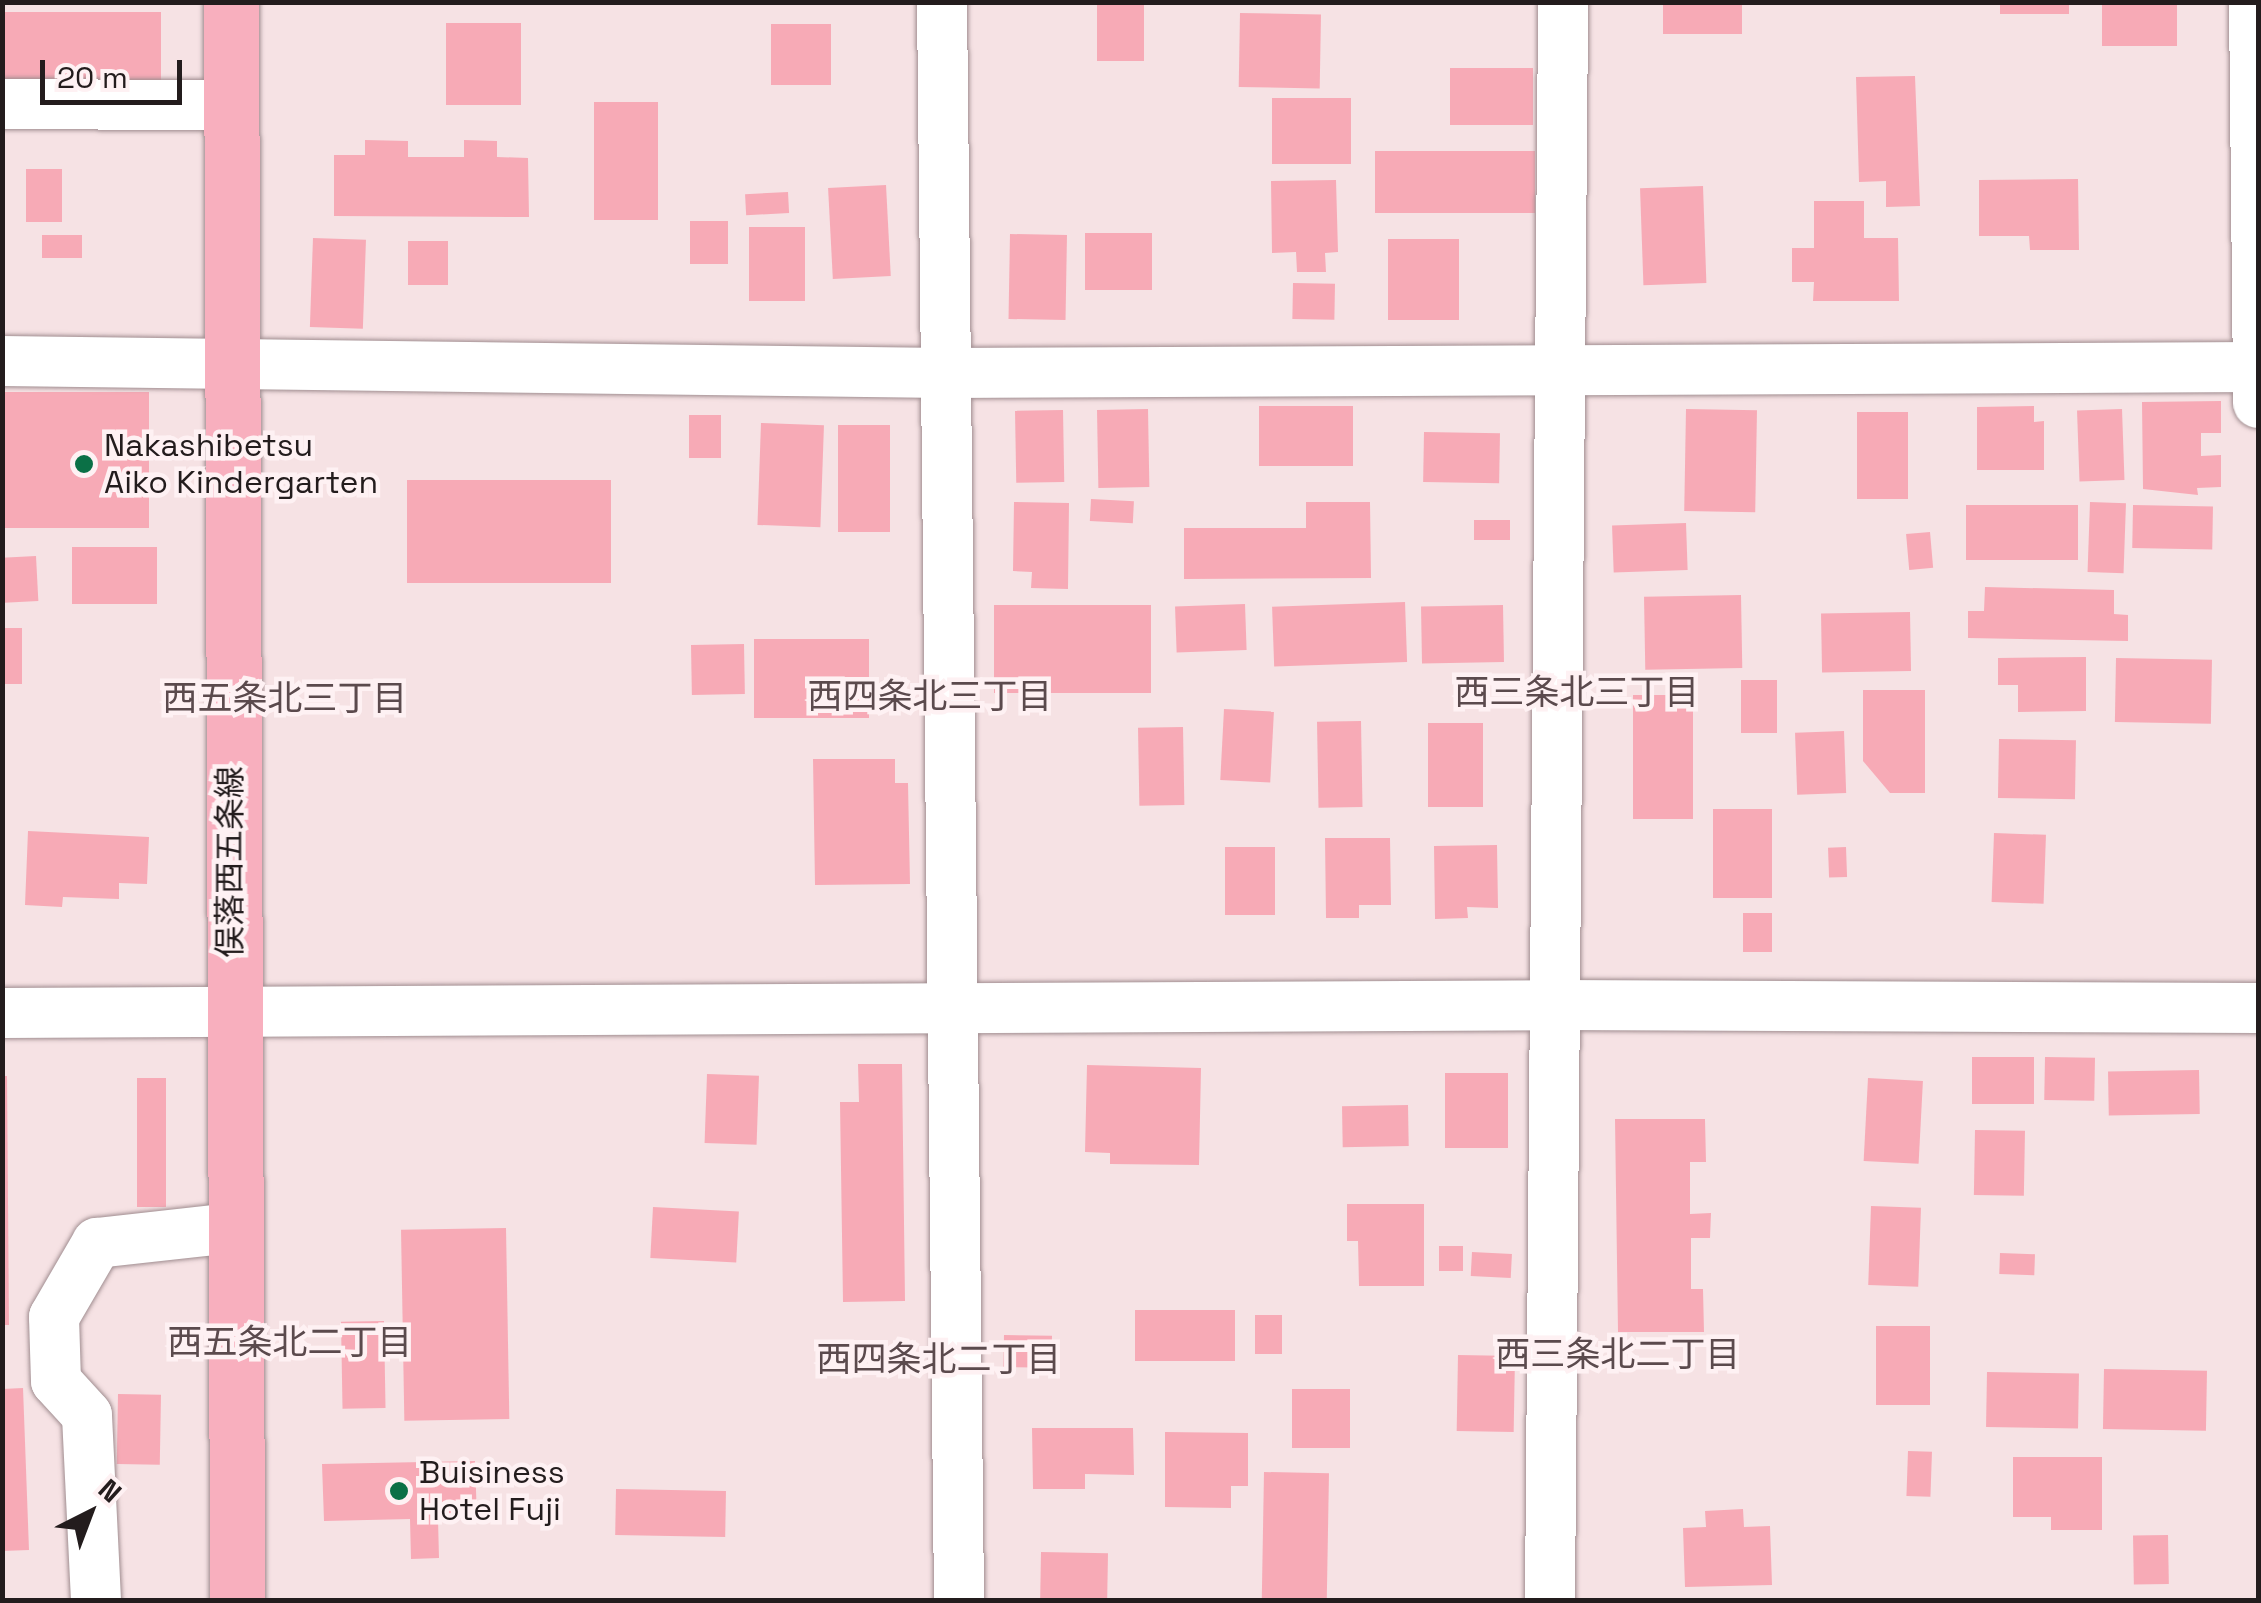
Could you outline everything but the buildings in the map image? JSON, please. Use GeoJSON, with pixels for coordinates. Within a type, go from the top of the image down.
{"type":"FeatureCollection","features":[{"type":"Feature","properties":{"kind":"main road","name":"俣落西五条線"},"geometry":{"type":"LineString","coordinates":[[231,2],[230,1014],[237,1600]]}},
{"type":"Feature","properties":{"kind":"street"},"geometry":{"type":"LineString","coordinates":[[942,2],[956,1010],[959,1600]]}},
{"type":"Feature","properties":{"kind":"street"},"geometry":{"type":"LineString","coordinates":[[1550,1600],[1562,2]]}},
{"type":"Feature","properties":{"kind":"street"},"geometry":{"type":"LineString","coordinates":[[2254,2],[2258,403]]}},
{"type":"Feature","properties":{"kind":"street"},"geometry":{"type":"LineString","coordinates":[[2,104],[231,105]]}},
{"type":"Feature","properties":{"kind":"street"},"geometry":{"type":"LineString","coordinates":[[2,361],[230,368],[946,374],[2258,367]]}},
{"type":"Feature","properties":{"kind":"street"},"geometry":{"type":"LineString","coordinates":[[2,1013],[1556,1004],[2258,1008]]}},
{"type":"Feature","properties":{"kind":"street"},"geometry":{"type":"LineString","coordinates":[[96,1600],[87,1416],[56,1381],[54,1317],[97,1243],[233,1228]]}},
{"type":"Feature","properties":{"kind":"place","name":"Nakashibetsu Aiko Kindergarten"},"geometry":{"type":"Point","coordinates":[84,464]}},
{"type":"Feature","properties":{"kind":"place","name":"Buisiness Hotel Fuji"},"geometry":{"type":"Point","coordinates":[399,1491]}},
{"type":"Feature","properties":{"kind":"district","name":"西三条北三丁目"},"geometry":{"type":"Point","coordinates":[1577,692]}},
{"type":"Feature","properties":{"kind":"district","name":"西四条北三丁目"},"geometry":{"type":"Point","coordinates":[930,696]}},
{"type":"Feature","properties":{"kind":"district","name":"西五条北三丁目"},"geometry":{"type":"Point","coordinates":[285,698]}},
{"type":"Feature","properties":{"kind":"district","name":"西五条北二丁目"},"geometry":{"type":"Point","coordinates":[290,1342]}},
{"type":"Feature","properties":{"kind":"district","name":"西三条北二丁目"},"geometry":{"type":"Point","coordinates":[1618,1354]}},
{"type":"Feature","properties":{"kind":"district","name":"西四条北二丁目"},"geometry":{"type":"Point","coordinates":[939,1359]}}]}
